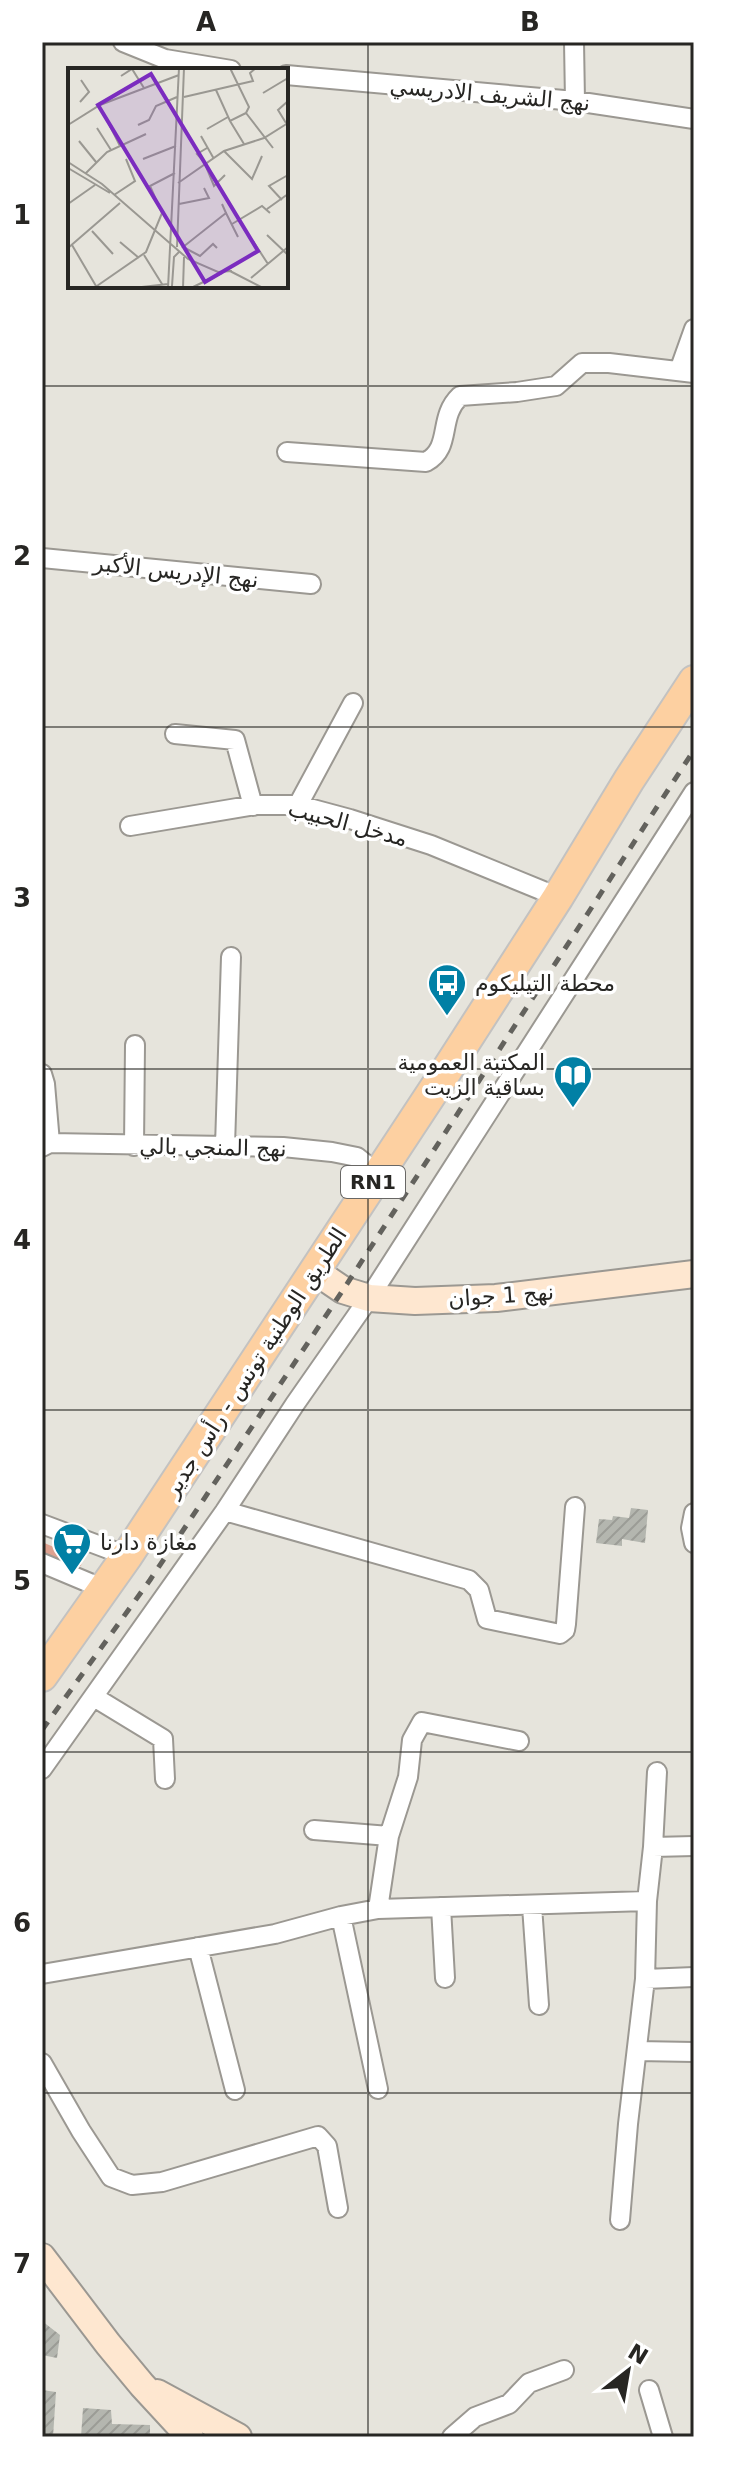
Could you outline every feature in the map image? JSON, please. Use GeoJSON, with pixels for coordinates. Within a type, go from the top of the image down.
{"type":"FeatureCollection","features":[{"type":"Feature","properties":{"kind":"main road","name":"الطريق الوطنية تونس - رأس جدير"},"geometry":{"type":"LineString","coordinates":[[42,1676],[127,1556],[315,1271],[694,681]]}},
{"type":"Feature","properties":{"kind":"street"},"geometry":{"type":"LineString","coordinates":[[123,42],[165,59],[219,68]]}},
{"type":"Feature","properties":{"kind":"street"},"geometry":{"type":"LineString","coordinates":[[574,42],[575,101]]}},
{"type":"Feature","properties":{"kind":"street","name":"نهج الشريف الادريسي"},"geometry":{"type":"LineString","coordinates":[[288,75],[575,101],[694,119]]}},
{"type":"Feature","properties":{"kind":"street"},"geometry":{"type":"LineString","coordinates":[[287,452],[426,462],[436,456],[443,440],[448,412],[460,396],[556,386],[582,363],[686,372],[694,329]]}},
{"type":"Feature","properties":{"kind":"street","name":"نهج الإدريس الأكبر"},"geometry":{"type":"LineString","coordinates":[[42,558],[311,584]]}},
{"type":"Feature","properties":{"kind":"street"},"geometry":{"type":"LineString","coordinates":[[298,805],[353,703]]}},
{"type":"Feature","properties":{"kind":"street"},"geometry":{"type":"LineString","coordinates":[[175,734],[235,740],[253,806]]}},
{"type":"Feature","properties":{"kind":"street"},"geometry":{"type":"LineString","coordinates":[[42,1769],[225,1511],[369,1298],[694,792]]}},
{"type":"Feature","properties":{"kind":"street","name":"مدخل الحبيب"},"geometry":{"type":"LineString","coordinates":[[130,826],[253,806],[298,805],[431,845],[558,897]]}},
{"type":"Feature","properties":{"kind":"street"},"geometry":{"type":"LineString","coordinates":[[225,1146],[231,957]]}},
{"type":"Feature","properties":{"kind":"street"},"geometry":{"type":"LineString","coordinates":[[134,1146],[135,1045]]}},
{"type":"Feature","properties":{"kind":"street"},"geometry":{"type":"LineString","coordinates":[[42,1074],[45,1084],[46,1145]]}},
{"type":"Feature","properties":{"kind":"street","name":"نهج المنجي بالي"},"geometry":{"type":"LineString","coordinates":[[46,1145],[283,1147],[357,1157],[378,1174]]}},
{"type":"Feature","properties":{"kind":"street","name":"نهج 1 جوان"},"geometry":{"type":"LineString","coordinates":[[315,1271],[343,1290],[369,1298],[415,1301],[496,1298],[694,1274]]}},
{"type":"Feature","properties":{"kind":"street"},"geometry":{"type":"LineString","coordinates":[[225,1511],[469,1580],[479,1590],[487,1619],[560,1634],[566,1624],[575,1507]]}},
{"type":"Feature","properties":{"kind":"street"},"geometry":{"type":"LineString","coordinates":[[694,1513],[691,1528],[694,1543]]}},
{"type":"Feature","properties":{"kind":"street"},"geometry":{"type":"LineString","coordinates":[[42,1524],[127,1556]]}},
{"type":"Feature","properties":{"kind":"street"},"geometry":{"type":"LineString","coordinates":[[42,1563],[104,1589]]}},
{"type":"Feature","properties":{"kind":"street"},"geometry":{"type":"LineString","coordinates":[[94,1697],[163,1739],[165,1779]]}},
{"type":"Feature","properties":{"kind":"street"},"geometry":{"type":"LineString","coordinates":[[378,1909],[389,1836],[408,1777],[412,1740],[422,1722],[519,1741]]}},
{"type":"Feature","properties":{"kind":"street"},"geometry":{"type":"LineString","coordinates":[[620,2220],[645,1979],[647,1901],[657,1772]]}},
{"type":"Feature","properties":{"kind":"street"},"geometry":{"type":"LineString","coordinates":[[314,1830],[389,1836]]}},
{"type":"Feature","properties":{"kind":"street"},"geometry":{"type":"LineString","coordinates":[[653,1847],[694,1846]]}},
{"type":"Feature","properties":{"kind":"street"},"geometry":{"type":"LineString","coordinates":[[42,1974],[275,1934],[378,1909],[647,1901]]}},
{"type":"Feature","properties":{"kind":"street"},"geometry":{"type":"LineString","coordinates":[[532,1906],[539,2005]]}},
{"type":"Feature","properties":{"kind":"street"},"geometry":{"type":"LineString","coordinates":[[441,1907],[445,1978]]}},
{"type":"Feature","properties":{"kind":"street"},"geometry":{"type":"LineString","coordinates":[[341,1916],[378,2089]]}},
{"type":"Feature","properties":{"kind":"street"},"geometry":{"type":"LineString","coordinates":[[198,1947],[235,2090]]}},
{"type":"Feature","properties":{"kind":"street"},"geometry":{"type":"LineString","coordinates":[[645,1979],[694,1977]]}},
{"type":"Feature","properties":{"kind":"street"},"geometry":{"type":"LineString","coordinates":[[637,2051],[694,2052]]}},
{"type":"Feature","properties":{"kind":"street"},"geometry":{"type":"LineString","coordinates":[[42,2063],[111,2177],[132,2185],[162,2182],[318,2136],[327,2146],[338,2208]]}},
{"type":"Feature","properties":{"kind":"street"},"geometry":{"type":"LineString","coordinates":[[44,2264],[142,2385],[190,2437]]}},
{"type":"Feature","properties":{"kind":"street"},"geometry":{"type":"LineString","coordinates":[[452,2437],[475,2417],[509,2404],[529,2383],[564,2370]]}},
{"type":"Feature","properties":{"kind":"street"},"geometry":{"type":"LineString","coordinates":[[142,2385],[238,2437]]}},
{"type":"Feature","properties":{"kind":"street"},"geometry":{"type":"LineString","coordinates":[[649,2390],[663,2437]]}},
{"type":"Feature","properties":{"kind":"shaded area"},"geometry":{"type":"Polygon","coordinates":[[[42,1542],[82,1559],[81,1566],[74,1567],[42,1554],[42,1542]]]}},
{"type":"Feature","properties":{"kind":"building"},"geometry":{"type":"Polygon","coordinates":[[[631,1508],[648,1510],[645,1543],[622,1539],[622,1546],[596,1543],[599,1519],[612,1520],[613,1516],[629,1518],[631,1508]]]}},
{"type":"Feature","properties":{"kind":"building"},"geometry":{"type":"Polygon","coordinates":[[[42,2321],[60,2335],[57,2358],[42,2355],[42,2321]]]}},
{"type":"Feature","properties":{"kind":"building"},"geometry":{"type":"Polygon","coordinates":[[[42,2390],[56,2392],[53,2437],[42,2437],[42,2390]]]}},
{"type":"Feature","properties":{"kind":"building"},"geometry":{"type":"Polygon","coordinates":[[[83,2408],[111,2410],[112,2424],[150,2425],[150,2437],[81,2437],[83,2408]]]}},
{"type":"Feature","properties":{"kind":"railway"},"geometry":{"type":"LineString","coordinates":[[42,1730],[150,1580],[343,1290],[694,750]]}},
{"type":"Feature","properties":{"kind":"place","name":"محطة التيليكوم"},"geometry":{"type":"Point","coordinates":[447,1017]}},
{"type":"Feature","properties":{"kind":"place","name":"المكتبة العمومية بساقية الزيت"},"geometry":{"type":"Point","coordinates":[573,1109]}},
{"type":"Feature","properties":{"kind":"place","name":"مغازة دارنا"},"geometry":{"type":"Point","coordinates":[72,1576]}}]}
